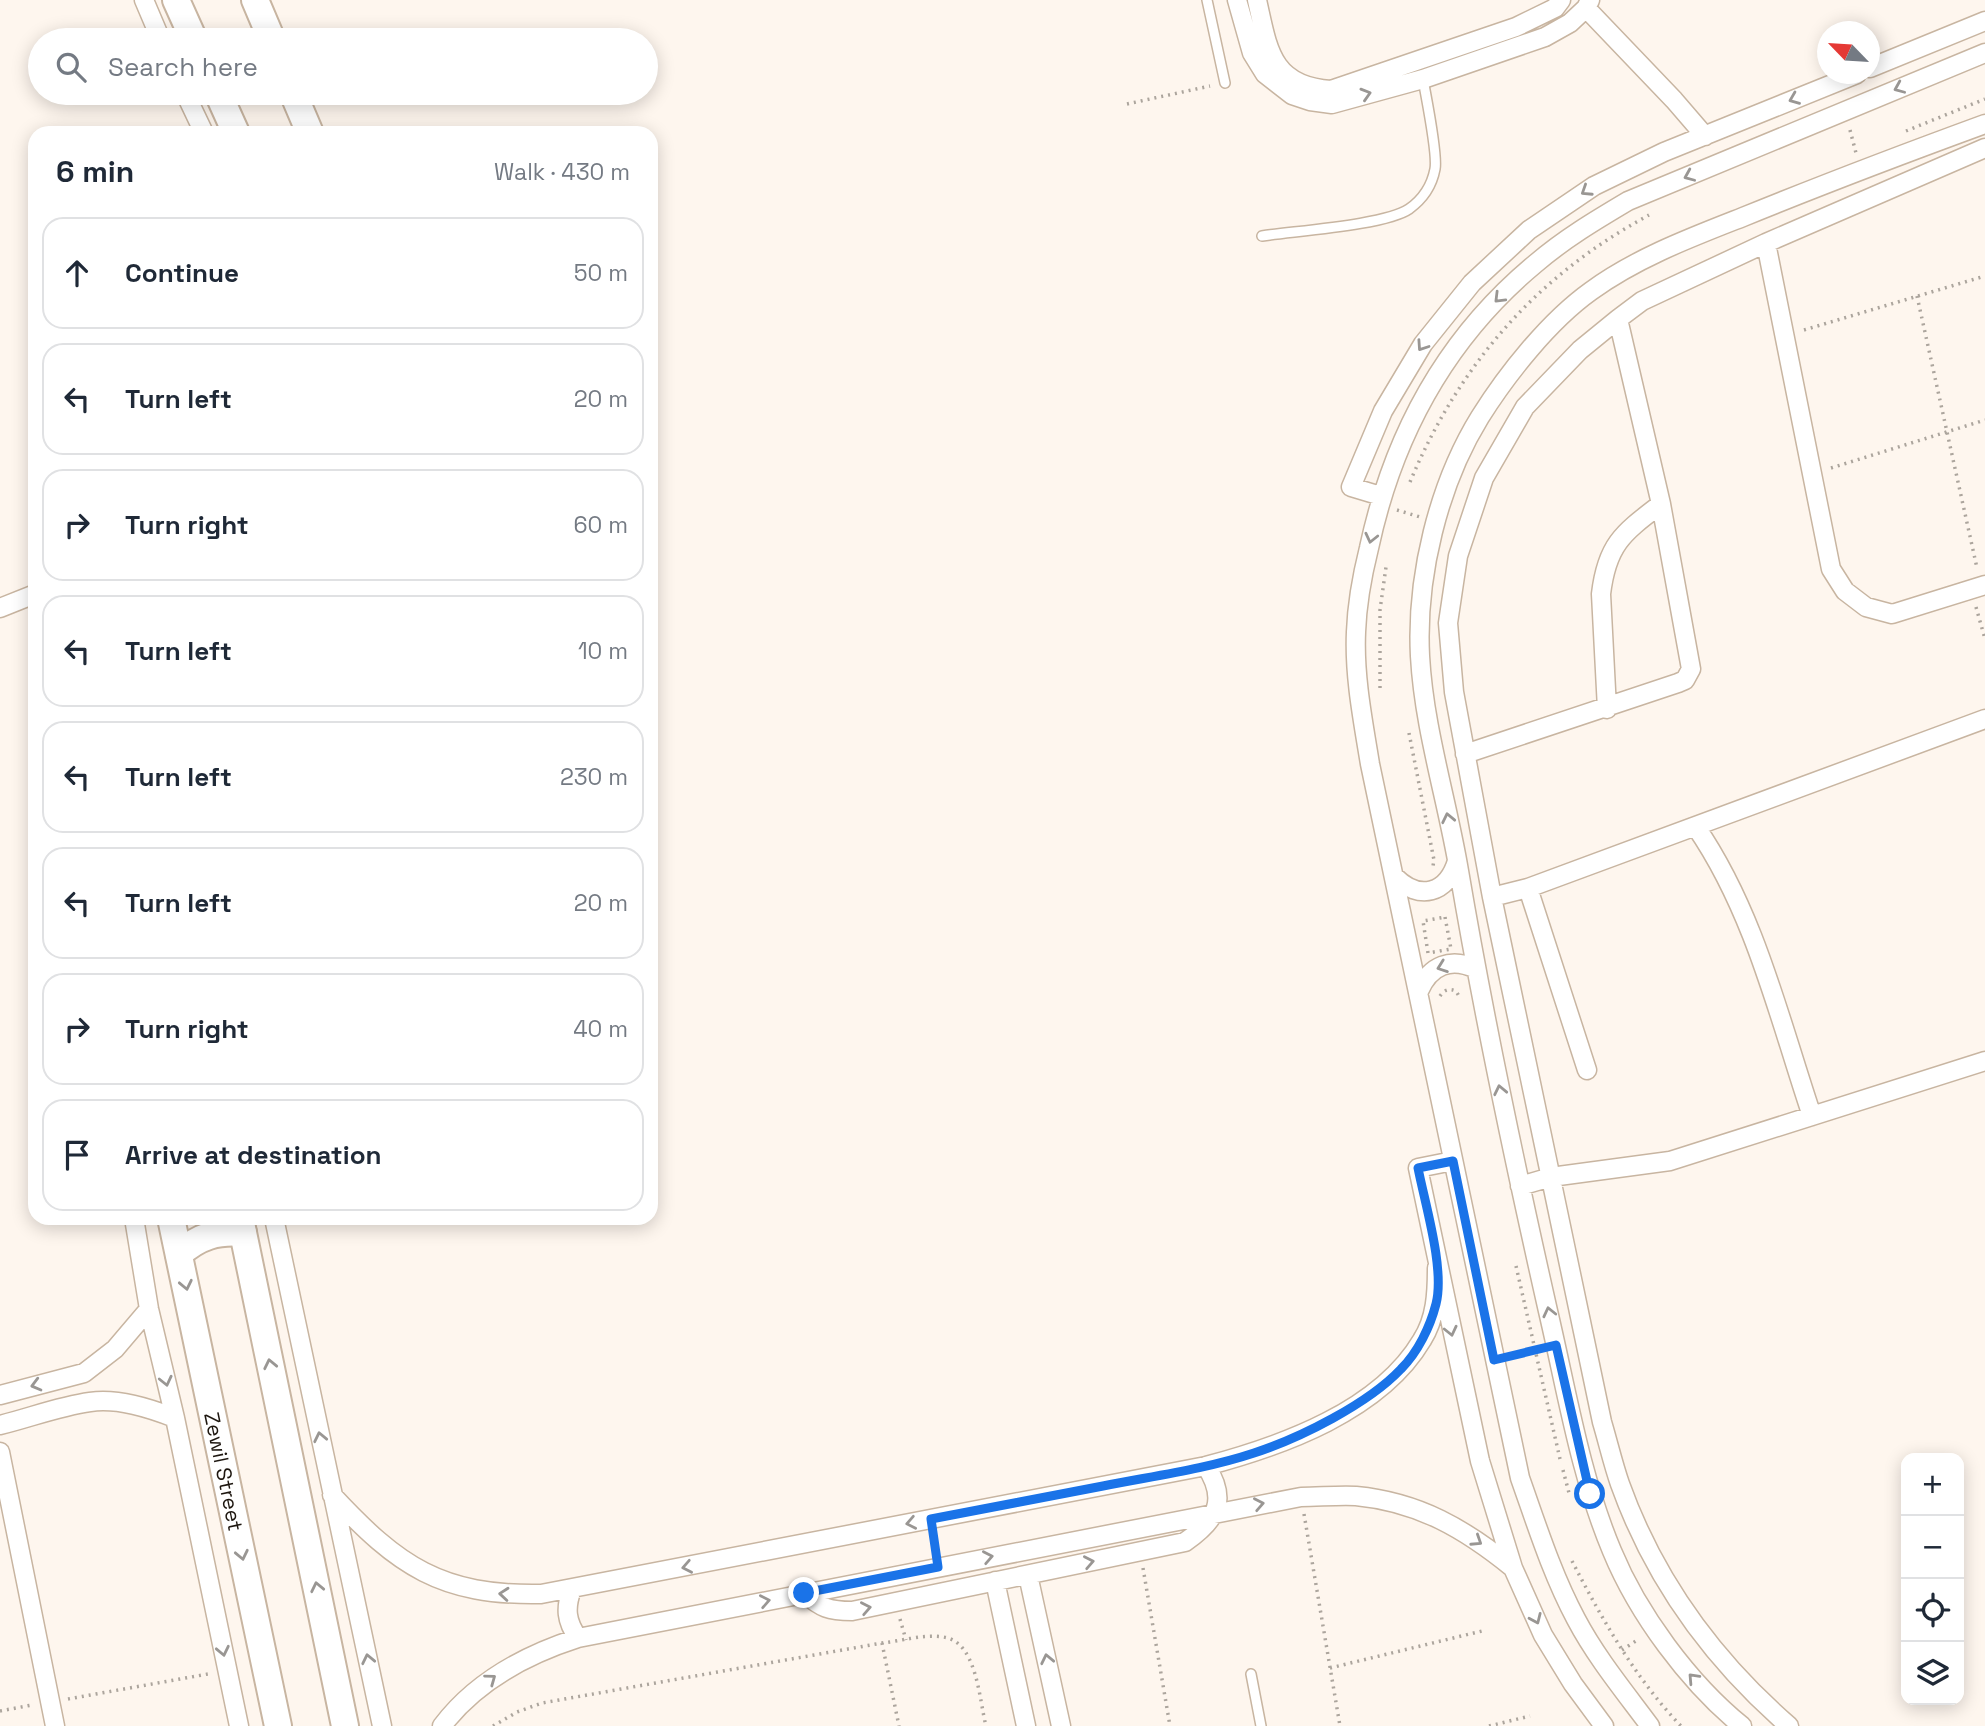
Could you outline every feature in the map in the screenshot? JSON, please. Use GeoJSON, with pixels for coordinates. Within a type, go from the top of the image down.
{"type":"FeatureCollection","features":[{"type":"Feature","properties":{"kind":"main road"},"geometry":{"type":"LineString","coordinates":[[176,0],[189,28]]}},
{"type":"Feature","properties":{"kind":"main road"},"geometry":{"type":"LineString","coordinates":[[255,0],[267,28]]}},
{"type":"Feature","properties":{"kind":"main road"},"geometry":{"type":"LineString","coordinates":[[223,105],[233,126]]}},
{"type":"Feature","properties":{"kind":"main road"},"geometry":{"type":"LineString","coordinates":[[298,105],[307,126]]}},
{"type":"Feature","properties":{"kind":"main road","name":"Zewil Street"},"geometry":{"type":"LineString","coordinates":[[173,1225],[278,1726]]}},
{"type":"Feature","properties":{"kind":"main road"},"geometry":{"type":"LineString","coordinates":[[180,1254],[192,1242],[242,1226],[345,1726]]}},
{"type":"Feature","properties":{"kind":"street"},"geometry":{"type":"LineString","coordinates":[[144,0],[156,28]]}},
{"type":"Feature","properties":{"kind":"street"},"geometry":{"type":"LineString","coordinates":[[1237,0],[1260,51]]}},
{"type":"Feature","properties":{"kind":"street"},"geometry":{"type":"LineString","coordinates":[[1257,0],[1260,51],[1265,74],[1282,80],[1292,95],[1310,101],[1332,97],[1456,57],[1521,45],[1545,37],[1570,23],[1588,4],[1705,136]]}},
{"type":"Feature","properties":{"kind":"street"},"geometry":{"type":"LineString","coordinates":[[1390,79],[1423,79],[1456,57],[1558,4],[1570,23]]}},
{"type":"Feature","properties":{"kind":"street"},"geometry":{"type":"LineString","coordinates":[[1880,64],[1985,21]]}},
{"type":"Feature","properties":{"kind":"street"},"geometry":{"type":"LineString","coordinates":[[1516,27],[1521,45]]}},
{"type":"Feature","properties":{"kind":"street"},"geometry":{"type":"LineString","coordinates":[[1929,44],[1937,73]]}},
{"type":"Feature","properties":{"kind":"street"},"geometry":{"type":"LineString","coordinates":[[1650,1726],[1602,1662],[1576,1619],[1553,1571],[1520,1478],[1370,764],[1358,684],[1356,633],[1361,583],[1380,500],[1401,442],[1426,392],[1479,319],[1535,264],[1580,230],[1628,201],[1985,53]]}},
{"type":"Feature","properties":{"kind":"street"},"geometry":{"type":"LineString","coordinates":[[1380,500],[1352,487],[1383,411],[1423,344],[1472,283],[1529,230],[1594,186],[1664,152],[1832,84]]}},
{"type":"Feature","properties":{"kind":"street"},"geometry":{"type":"LineString","coordinates":[[191,105],[201,126]]}},
{"type":"Feature","properties":{"kind":"street"},"geometry":{"type":"LineString","coordinates":[[1742,1726],[1686,1670],[1654,1627],[1614,1556],[1590,1494],[1520,1186],[1428,727],[1419,653],[1423,579],[1434,522],[1476,423],[1518,363],[1587,293],[1616,274],[1693,237],[1859,169],[1984,127]]}},
{"type":"Feature","properties":{"kind":"street"},"geometry":{"type":"LineString","coordinates":[[1789,1726],[1756,1697],[1713,1650],[1676,1598],[1645,1542],[1620,1483],[1602,1422],[1492,897],[1454,692],[1448,623],[1458,556],[1484,478],[1525,407],[1580,349],[1642,301],[1766,243],[1985,148]]}},
{"type":"Feature","properties":{"kind":"street"},"geometry":{"type":"LineString","coordinates":[[1766,243],[1831,569],[1845,591],[1866,607],[1892,614],[1979,587]]}},
{"type":"Feature","properties":{"kind":"street"},"geometry":{"type":"LineString","coordinates":[[1465,754],[1607,709],[1685,680],[1691,669],[1661,504],[1618,319]]}},
{"type":"Feature","properties":{"kind":"street"},"geometry":{"type":"LineString","coordinates":[[1607,709],[1601,594],[1603,576],[1608,559],[1620,537],[1661,504]]}},
{"type":"Feature","properties":{"kind":"street"},"geometry":{"type":"LineString","coordinates":[[0,608],[28,597]]}},
{"type":"Feature","properties":{"kind":"street"},"geometry":{"type":"LineString","coordinates":[[1492,897],[1528,888],[1985,719]]}},
{"type":"Feature","properties":{"kind":"street"},"geometry":{"type":"LineString","coordinates":[[1696,827],[1728,878],[1749,927],[1812,1116]]}},
{"type":"Feature","properties":{"kind":"street"},"geometry":{"type":"LineString","coordinates":[[1395,877],[1403,886],[1426,892],[1447,882],[1454,873],[1457,861]]}},
{"type":"Feature","properties":{"kind":"street"},"geometry":{"type":"LineString","coordinates":[[1528,888],[1587,1070]]}},
{"type":"Feature","properties":{"kind":"street"},"geometry":{"type":"LineString","coordinates":[[1419,991],[1423,980],[1441,965],[1453,962],[1476,970]]}},
{"type":"Feature","properties":{"kind":"street"},"geometry":{"type":"LineString","coordinates":[[1520,1186],[1552,1178],[1671,1161],[1985,1061]]}},
{"type":"Feature","properties":{"kind":"street"},"geometry":{"type":"LineString","coordinates":[[1453,1161],[1418,1168],[1437,1268],[1480,1461],[1513,1568],[1543,1635],[1573,1684],[1604,1726]]}},
{"type":"Feature","properties":{"kind":"street"},"geometry":{"type":"LineString","coordinates":[[135,1225],[149,1309],[175,1418],[239,1726]]}},
{"type":"Feature","properties":{"kind":"street"},"geometry":{"type":"LineString","coordinates":[[275,1225],[382,1726]]}},
{"type":"Feature","properties":{"kind":"street"},"geometry":{"type":"LineString","coordinates":[[332,1494],[370,1536],[421,1571],[449,1583],[510,1595],[572,1589],[1206,1466],[1254,1453],[1295,1437],[1344,1411],[1372,1393],[1401,1369],[1424,1338],[1437,1302],[1437,1268]]}},
{"type":"Feature","properties":{"kind":"street"},"geometry":{"type":"LineString","coordinates":[[0,1395],[84,1373],[115,1349],[149,1309]]}},
{"type":"Feature","properties":{"kind":"street"},"geometry":{"type":"LineString","coordinates":[[84,1373],[91,1401]]}},
{"type":"Feature","properties":{"kind":"street"},"geometry":{"type":"LineString","coordinates":[[0,1425],[91,1401],[125,1403],[175,1418]]}},
{"type":"Feature","properties":{"kind":"street"},"geometry":{"type":"LineString","coordinates":[[0,1452],[55,1726]]}},
{"type":"Feature","properties":{"kind":"street"},"geometry":{"type":"LineString","coordinates":[[804,1593],[817,1605],[834,1611],[852,1611],[1185,1542],[1203,1530],[1215,1513],[1218,1496],[1215,1480],[1206,1466]]}},
{"type":"Feature","properties":{"kind":"street"},"geometry":{"type":"LineString","coordinates":[[442,1726],[469,1696],[493,1677],[548,1647],[578,1638],[1301,1497],[1355,1496],[1399,1504],[1440,1519],[1479,1541],[1513,1568]]}},
{"type":"Feature","properties":{"kind":"street"},"geometry":{"type":"LineString","coordinates":[[1028,1575],[1061,1726]]}},
{"type":"Feature","properties":{"kind":"street"},"geometry":{"type":"LineString","coordinates":[[995,1581],[1026,1726]]}},
{"type":"Feature","properties":{"kind":"street"},"geometry":{"type":"LineString","coordinates":[[572,1589],[567,1602],[567,1615],[570,1627],[578,1638]]}},
{"type":"Feature","properties":{"kind":"lane"},"geometry":{"type":"LineString","coordinates":[[1207,0],[1225,83]]}},
{"type":"Feature","properties":{"kind":"lane"},"geometry":{"type":"LineString","coordinates":[[1262,236],[1387,218],[1408,210],[1423,196],[1431,185],[1436,166],[1423,79]]}},
{"type":"Feature","properties":{"kind":"lane"},"geometry":{"type":"LineString","coordinates":[[1251,1675],[1261,1726]]}},
{"type":"Feature","properties":{"kind":"path"},"geometry":{"type":"LineString","coordinates":[[1127,104],[1225,83]]}},
{"type":"Feature","properties":{"kind":"path"},"geometry":{"type":"LineString","coordinates":[[1846,110],[1859,169]]}},
{"type":"Feature","properties":{"kind":"path"},"geometry":{"type":"LineString","coordinates":[[1838,135],[1850,130]]}},
{"type":"Feature","properties":{"kind":"path"},"geometry":{"type":"LineString","coordinates":[[1406,492],[1443,412],[1464,379],[1504,328],[1569,267],[1602,243],[1653,213]]}},
{"type":"Feature","properties":{"kind":"path"},"geometry":{"type":"LineString","coordinates":[[1785,335],[1985,276]]}},
{"type":"Feature","properties":{"kind":"path"},"geometry":{"type":"LineString","coordinates":[[1917,296],[1979,587],[1985,639]]}},
{"type":"Feature","properties":{"kind":"path"},"geometry":{"type":"LineString","coordinates":[[1812,474],[1985,420]]}},
{"type":"Feature","properties":{"kind":"path"},"geometry":{"type":"LineString","coordinates":[[1380,500],[1400,511],[1422,518],[1419,528]]}},
{"type":"Feature","properties":{"kind":"path"},"geometry":{"type":"LineString","coordinates":[[1400,511],[1403,502]]}},
{"type":"Feature","properties":{"kind":"path"},"geometry":{"type":"LineString","coordinates":[[1380,698],[1380,610],[1387,564]]}},
{"type":"Feature","properties":{"kind":"path"},"geometry":{"type":"LineString","coordinates":[[1408,726],[1434,860],[1430,870]]}},
{"type":"Feature","properties":{"kind":"path"},"geometry":{"type":"LineString","coordinates":[[1445,917],[1451,949],[1428,953],[1423,921],[1445,917]]}},
{"type":"Feature","properties":{"kind":"path"},"geometry":{"type":"LineString","coordinates":[[1494,1360],[1556,1345]]}},
{"type":"Feature","properties":{"kind":"path"},"geometry":{"type":"LineString","coordinates":[[1515,1355],[1517,1367]]}},
{"type":"Feature","properties":{"kind":"path"},"geometry":{"type":"LineString","coordinates":[[1301,1497],[1340,1726]]}},
{"type":"Feature","properties":{"kind":"path"},"geometry":{"type":"LineString","coordinates":[[1140,1552],[1170,1726]]}},
{"type":"Feature","properties":{"kind":"path"},"geometry":{"type":"LineString","coordinates":[[1572,1560],[1623,1650],[1651,1692],[1681,1726]]}},
{"type":"Feature","properties":{"kind":"path"},"geometry":{"type":"LineString","coordinates":[[1602,1662],[1654,1627]]}},
{"type":"Feature","properties":{"kind":"path"},"geometry":{"type":"LineString","coordinates":[[1330,1668],[1482,1631]]}},
{"type":"Feature","properties":{"kind":"path"},"geometry":{"type":"LineString","coordinates":[[493,1726],[517,1712],[542,1703],[934,1636],[957,1642],[969,1656],[985,1726]]}},
{"type":"Feature","properties":{"kind":"path"},"geometry":{"type":"LineString","coordinates":[[882,1643],[899,1726]]}},
{"type":"Feature","properties":{"kind":"path"},"geometry":{"type":"LineString","coordinates":[[0,1711],[227,1671]]}},
{"type":"Feature","properties":{"kind":"path"},"geometry":{"type":"LineString","coordinates":[[1489,1726],[1530,1716]]}},
{"type":"Feature","properties":{"kind":"route"},"geometry":{"type":"LineString","coordinates":[[804,1593],[938,1567],[931,1519],[1206,1466],[1254,1453],[1335,1417],[1372,1393],[1401,1369],[1424,1338],[1437,1302],[1437,1268],[1418,1168],[1453,1161],[1494,1360],[1556,1345],[1590,1494]]}}]}
